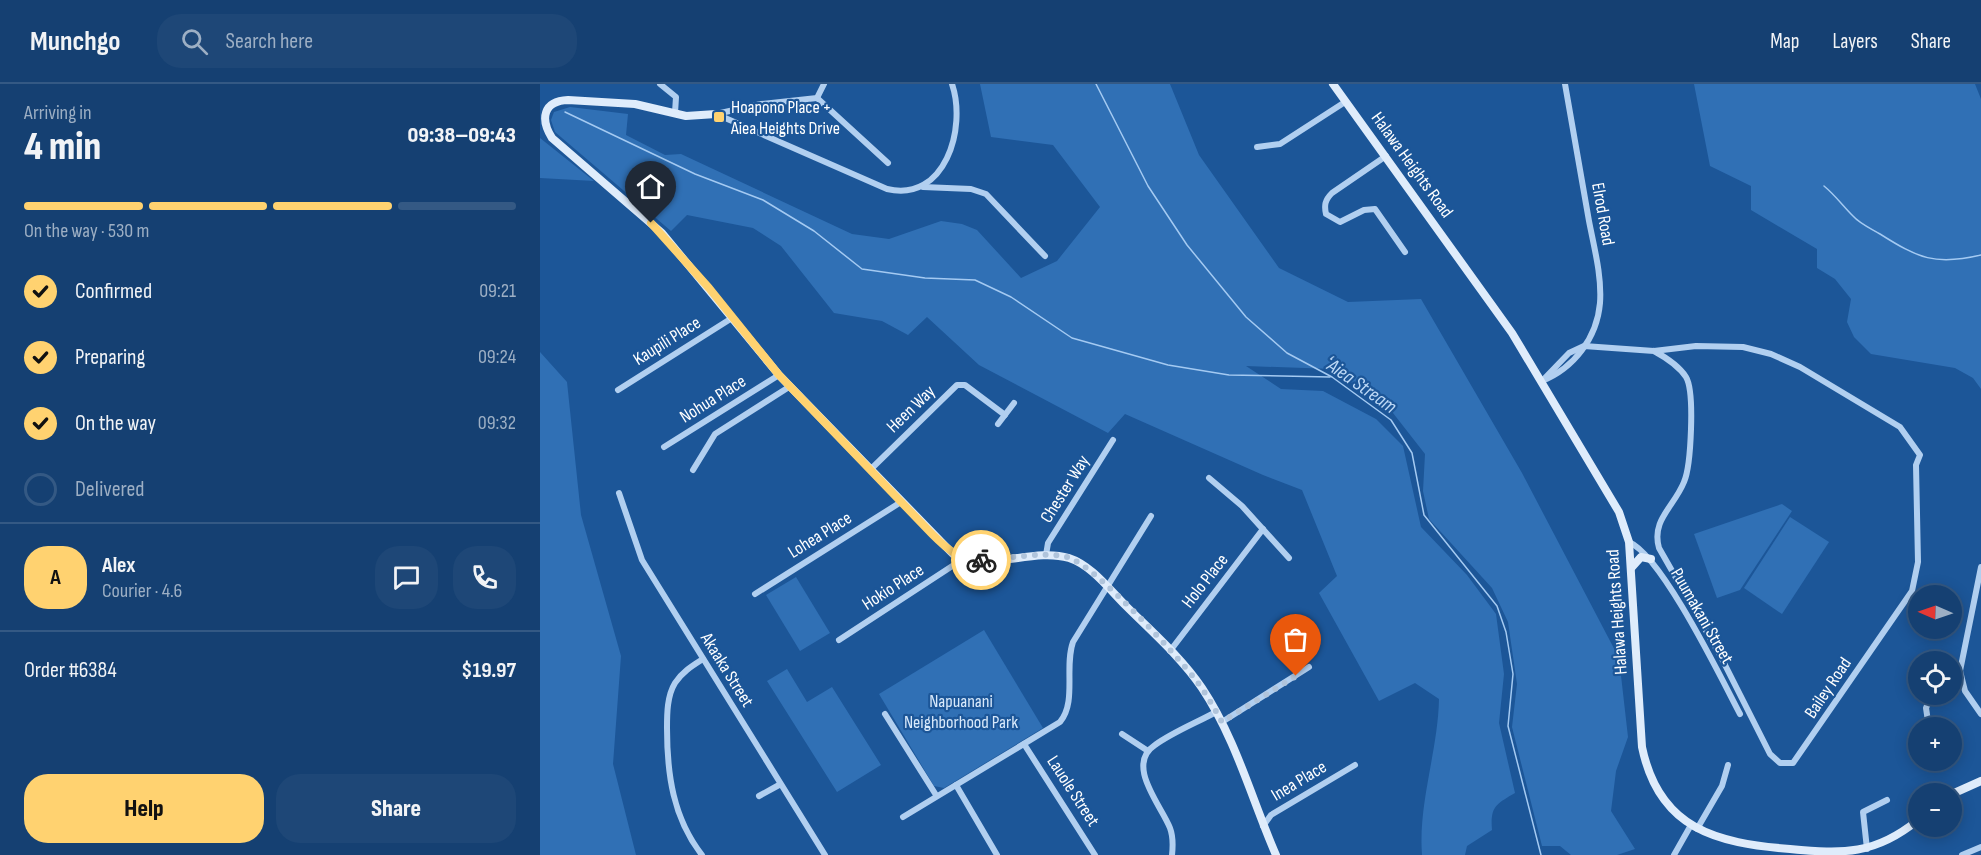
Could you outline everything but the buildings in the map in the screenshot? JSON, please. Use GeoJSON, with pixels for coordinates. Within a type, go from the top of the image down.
{"type":"FeatureCollection","features":[{"type":"Feature","properties":{"kind":"street"},"geometry":{"type":"LineString","coordinates":[[660,84],[676,97],[675,113]]}},
{"type":"Feature","properties":{"kind":"street"},"geometry":{"type":"LineString","coordinates":[[817,98],[824,84]]}},
{"type":"Feature","properties":{"kind":"street"},"geometry":{"type":"LineString","coordinates":[[923,187],[936,175],[948,155],[955,136],[957,102],[952,84]]}},
{"type":"Feature","properties":{"kind":"street","name":"Halawa Heights Road"},"geometry":{"type":"LineString","coordinates":[[1333,84],[1512,333],[1619,512],[1629,542],[1641,733],[1646,763],[1662,797],[1694,827],[1714,837],[1747,845],[1831,853],[1867,850],[1898,836],[1908,828]]}},
{"type":"Feature","properties":{"kind":"street","name":"Elrod Road"},"geometry":{"type":"LineString","coordinates":[[1565,84],[1600,286],[1597,318],[1584,346]]}},
{"type":"Feature","properties":{"kind":"street"},"geometry":{"type":"LineString","coordinates":[[888,163],[817,98],[761,104],[716,114],[686,116],[635,104],[558,100],[549,106],[543,117],[545,127],[552,138],[662,233],[789,387],[941,543],[963,559],[1046,555],[1068,558],[1080,563],[1108,588],[1198,683],[1222,722],[1276,855]]}},
{"type":"Feature","properties":{"kind":"street"},"geometry":{"type":"LineString","coordinates":[[1257,147],[1280,144],[1345,102]]}},
{"type":"Feature","properties":{"kind":"street"},"geometry":{"type":"LineString","coordinates":[[716,114],[887,189],[898,192],[923,187],[971,189],[986,194],[1045,256]]}},
{"type":"Feature","properties":{"kind":"street"},"geometry":{"type":"LineString","coordinates":[[1386,156],[1332,193],[1326,199],[1326,214],[1340,222],[1364,210],[1375,208],[1405,252]]}},
{"type":"Feature","properties":{"kind":"street","name":"Kaupili Place"},"geometry":{"type":"LineString","coordinates":[[618,390],[732,318]]}},
{"type":"Feature","properties":{"kind":"street"},"geometry":{"type":"LineString","coordinates":[[1542,381],[1569,353],[1584,346]]}},
{"type":"Feature","properties":{"kind":"street","name":"Bailey Road"},"geometry":{"type":"LineString","coordinates":[[1584,346],[1654,351],[1730,346],[1771,354],[1800,367],[1900,427],[1920,455],[1916,465],[1918,562],[1911,591],[1800,757],[1793,763],[1780,763],[1770,754],[1720,655],[1659,548],[1656,538],[1657,527],[1684,484],[1688,469],[1691,396],[1686,377],[1666,358],[1654,351]]}},
{"type":"Feature","properties":{"kind":"street","name":"Nohua Place"},"geometry":{"type":"LineString","coordinates":[[664,447],[779,375]]}},
{"type":"Feature","properties":{"kind":"street","name":"Heen Way"},"geometry":{"type":"LineString","coordinates":[[870,470],[957,386],[965,385],[1005,416]]}},
{"type":"Feature","properties":{"kind":"street"},"geometry":{"type":"LineString","coordinates":[[693,470],[715,434],[789,387]]}},
{"type":"Feature","properties":{"kind":"street"},"geometry":{"type":"LineString","coordinates":[[998,424],[1014,403]]}},
{"type":"Feature","properties":{"kind":"street","name":"Chester Way"},"geometry":{"type":"LineString","coordinates":[[1046,555],[1048,543],[1113,440]]}},
{"type":"Feature","properties":{"kind":"street"},"geometry":{"type":"LineString","coordinates":[[1209,478],[1242,506],[1289,558]]}},
{"type":"Feature","properties":{"kind":"street","name":"Akaaka Street"},"geometry":{"type":"LineString","coordinates":[[619,493],[635,546],[642,560],[779,785],[825,855]]}},
{"type":"Feature","properties":{"kind":"street","name":"Lohea Place"},"geometry":{"type":"LineString","coordinates":[[755,594],[902,502]]}},
{"type":"Feature","properties":{"kind":"street"},"geometry":{"type":"LineString","coordinates":[[903,817],[1024,744],[1065,716],[1070,702],[1068,657],[1081,628],[1151,516]]}},
{"type":"Feature","properties":{"kind":"street","name":"Holo Place"},"geometry":{"type":"LineString","coordinates":[[1170,651],[1263,530]]}},
{"type":"Feature","properties":{"kind":"street","name":"Puumakani Street"},"geometry":{"type":"LineString","coordinates":[[1629,542],[1651,559],[1703,644],[1740,714]]}},
{"type":"Feature","properties":{"kind":"street"},"geometry":{"type":"LineString","coordinates":[[1631,567],[1641,557],[1651,559]]}},
{"type":"Feature","properties":{"kind":"street","name":"Hokio Place"},"geometry":{"type":"LineString","coordinates":[[839,640],[963,559]]}},
{"type":"Feature","properties":{"kind":"street"},"geometry":{"type":"LineString","coordinates":[[1962,661],[1981,567]]}},
{"type":"Feature","properties":{"kind":"street"},"geometry":{"type":"LineString","coordinates":[[702,855],[682,820],[673,796],[669,774],[667,723],[669,700],[674,684],[685,671],[703,659]]}},
{"type":"Feature","properties":{"kind":"street"},"geometry":{"type":"LineString","coordinates":[[1222,722],[1309,667]]}},
{"type":"Feature","properties":{"kind":"street"},"geometry":{"type":"LineString","coordinates":[[1962,679],[1965,691],[1981,714]]}},
{"type":"Feature","properties":{"kind":"street"},"geometry":{"type":"LineString","coordinates":[[1172,855],[1170,829],[1143,772],[1143,761],[1148,751],[1216,712]]}},
{"type":"Feature","properties":{"kind":"street"},"geometry":{"type":"LineString","coordinates":[[885,714],[936,795]]}},
{"type":"Feature","properties":{"kind":"street"},"geometry":{"type":"LineString","coordinates":[[1122,734],[1148,751]]}},
{"type":"Feature","properties":{"kind":"street","name":"Lauole Street"},"geometry":{"type":"LineString","coordinates":[[1024,744],[1095,855]]}},
{"type":"Feature","properties":{"kind":"street","name":"Inea Place"},"geometry":{"type":"LineString","coordinates":[[1263,826],[1270,816],[1355,765]]}},
{"type":"Feature","properties":{"kind":"street"},"geometry":{"type":"LineString","coordinates":[[1674,855],[1722,786],[1728,765]]}},
{"type":"Feature","properties":{"kind":"street"},"geometry":{"type":"LineString","coordinates":[[1962,790],[1981,781]]}},
{"type":"Feature","properties":{"kind":"street"},"geometry":{"type":"LineString","coordinates":[[759,796],[779,785]]}},
{"type":"Feature","properties":{"kind":"street"},"geometry":{"type":"LineString","coordinates":[[956,785],[997,855]]}},
{"type":"Feature","properties":{"kind":"street"},"geometry":{"type":"LineString","coordinates":[[1867,850],[1863,812],[1887,800]]}},
{"type":"Feature","properties":{"kind":"street"},"geometry":{"type":"LineString","coordinates":[[1962,855],[1981,848]]}},
{"type":"Feature","properties":{"kind":"green space"},"geometry":{"type":"Polygon","coordinates":[[[980,84],[1170,84],[1199,155],[1279,268],[1348,302],[1421,299],[1522,473],[1619,658],[1628,737],[1616,771],[1611,811],[1635,849],[1617,855],[1571,855],[1560,846],[1542,846],[1512,727],[1517,684],[1508,622],[1492,588],[1429,519],[1423,491],[1425,454],[1393,413],[1333,369],[1246,366],[1281,389],[1323,391],[1376,419],[1403,446],[1421,527],[1467,575],[1496,614],[1504,674],[1499,723],[1515,793],[1496,807],[1492,816],[1492,830],[1467,846],[1465,855],[1422,855],[1425,796],[1439,699],[1415,683],[1379,701],[1319,593],[1337,576],[1302,490],[1125,414],[1108,433],[979,365],[927,317],[908,335],[882,321],[834,313],[781,246],[753,228],[687,215],[671,231],[555,132],[551,120],[554,112],[570,107],[628,114],[626,135],[665,155],[681,154],[852,234],[889,239],[941,221],[962,224],[977,230],[1021,278],[1057,261],[1100,207],[1053,145],[991,137],[980,84]]]}},
{"type":"Feature","properties":{"kind":"green space"},"geometry":{"type":"Polygon","coordinates":[[[1694,84],[1975,84],[1981,99],[1981,389],[1973,378],[1955,368],[1871,354],[1854,337],[1847,322],[1851,299],[1835,279],[1817,268],[1817,249],[1751,210],[1751,186],[1710,166],[1694,84]]]}},
{"type":"Feature","properties":{"kind":"green space"},"geometry":{"type":"Polygon","coordinates":[[[540,138],[594,181],[540,178],[540,138]]]}},
{"type":"Feature","properties":{"kind":"green space"},"geometry":{"type":"Polygon","coordinates":[[[540,352],[567,382],[581,515],[621,656],[613,764],[636,855],[540,855],[540,352]]]}},
{"type":"Feature","properties":{"kind":"green space"},"geometry":{"type":"Polygon","coordinates":[[[1782,504],[1792,511],[1740,590],[1717,598],[1694,534],[1782,504]]]}},
{"type":"Feature","properties":{"kind":"green space"},"geometry":{"type":"Polygon","coordinates":[[[1790,517],[1829,542],[1782,614],[1744,588],[1790,517]]]}},
{"type":"Feature","properties":{"kind":"green space"},"geometry":{"type":"Polygon","coordinates":[[[796,577],[830,633],[800,651],[766,595],[796,577]]]}},
{"type":"Feature","properties":{"kind":"green space","name":"Napuanani Neighborhood Park"},"geometry":{"type":"Polygon","coordinates":[[[984,630],[1043,728],[944,788],[934,786],[879,694],[984,630]]]}},
{"type":"Feature","properties":{"kind":"green space"},"geometry":{"type":"Polygon","coordinates":[[[787,669],[807,702],[832,687],[881,765],[837,792],[767,681],[787,669]]]}},
{"type":"Feature","properties":{"kind":"waterway","name":"ʻAiea Stream"},"geometry":{"type":"LineString","coordinates":[[1096,84],[1148,186],[1187,245],[1246,317],[1287,353],[1332,377],[1391,420],[1412,453],[1424,515],[1497,606],[1506,632],[1513,674],[1508,726],[1541,855]]}},
{"type":"Feature","properties":{"kind":"waterway"},"geometry":{"type":"LineString","coordinates":[[565,112],[695,174],[763,200],[814,231],[862,269],[925,278],[975,280],[1011,297],[1072,338],[1168,365],[1229,375],[1330,377]]}},
{"type":"Feature","properties":{"kind":"waterway"},"geometry":{"type":"LineString","coordinates":[[1824,186],[1859,221],[1905,249],[1939,260],[1981,255]]}},
{"type":"Feature","properties":{"kind":"way so far"},"geometry":{"type":"LineString","coordinates":[[981,560],[1046,555],[1068,558],[1080,563],[1091,571],[1170,651],[1203,689],[1222,722],[1296,676]]}},
{"type":"Feature","properties":{"kind":"place","name":"Hoapono Place + Aiea Heights Drive"},"geometry":{"type":"Point","coordinates":[719,117]}},
{"type":"Feature","properties":{"kind":"route"},"geometry":{"type":"LineString","coordinates":[[651,223],[709,288],[763,358],[932,534],[953,554],[963,559],[981,560]]}}]}
